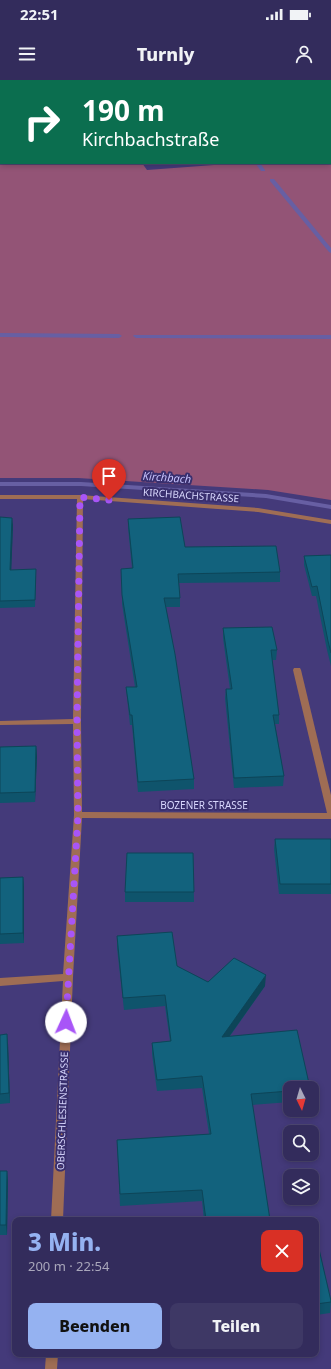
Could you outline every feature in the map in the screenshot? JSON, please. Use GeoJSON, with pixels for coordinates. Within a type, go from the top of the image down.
{"type":"FeatureCollection","features":[{"type":"Feature","properties":{"kind":"street","name":"KIRCHBACHSTRASSE"},"geometry":{"type":"LineString","coordinates":[[0,497],[80,497],[258,510],[331,522]]}},
{"type":"Feature","properties":{"kind":"street","name":"OBERSCHLESIENSTRASSE"},"geometry":{"type":"LineString","coordinates":[[57,1217],[68,977],[78,815],[77,721],[80,497]]}},
{"type":"Feature","properties":{"kind":"street"},"geometry":{"type":"LineString","coordinates":[[297,670],[331,813]]}},
{"type":"Feature","properties":{"kind":"street"},"geometry":{"type":"LineString","coordinates":[[0,723],[77,721]]}},
{"type":"Feature","properties":{"kind":"street","name":"BOZENER STRASSE"},"geometry":{"type":"LineString","coordinates":[[78,815],[331,816]]}},
{"type":"Feature","properties":{"kind":"street"},"geometry":{"type":"LineString","coordinates":[[0,982],[68,977]]}},
{"type":"Feature","properties":{"kind":"street"},"geometry":{"type":"LineString","coordinates":[[51,1369],[52,1357]]}},
{"type":"Feature","properties":{"kind":"shaded area"},"geometry":{"type":"Polygon","coordinates":[[[0,164],[143,164],[147,170],[228,164],[331,164],[331,500],[268,490],[78,478],[0,478],[0,164]]]}},
{"type":"Feature","properties":{"kind":"building"},"geometry":{"type":"Polygon","coordinates":[[[0,517],[12,518],[10,570],[36,569],[35,600],[0,601],[0,517]]]}},
{"type":"Feature","properties":{"kind":"building"},"geometry":{"type":"Polygon","coordinates":[[[180,517],[185,547],[276,546],[280,572],[178,574],[180,598],[164,598],[175,654],[194,779],[138,782],[132,715],[130,715],[126,687],[137,687],[122,595],[121,569],[133,568],[128,519],[180,517]]]}},
{"type":"Feature","properties":{"kind":"building"},"geometry":{"type":"Polygon","coordinates":[[[331,555],[331,653],[317,586],[312,587],[304,556],[331,555]]]}},
{"type":"Feature","properties":{"kind":"building"},"geometry":{"type":"Polygon","coordinates":[[[272,627],[277,650],[271,650],[279,715],[273,715],[284,776],[234,778],[226,689],[232,689],[223,628],[272,627]]]}},
{"type":"Feature","properties":{"kind":"building"},"geometry":{"type":"Polygon","coordinates":[[[36,746],[35,792],[0,793],[0,747],[36,746]]]}},
{"type":"Feature","properties":{"kind":"building"},"geometry":{"type":"Polygon","coordinates":[[[275,839],[331,839],[331,884],[280,884],[275,839]]]}},
{"type":"Feature","properties":{"kind":"building"},"geometry":{"type":"Polygon","coordinates":[[[127,853],[193,853],[194,892],[125,892],[127,853]]]}},
{"type":"Feature","properties":{"kind":"building"},"geometry":{"type":"Polygon","coordinates":[[[23,877],[23,933],[0,934],[0,878],[23,877]]]}},
{"type":"Feature","properties":{"kind":"building"},"geometry":{"type":"Polygon","coordinates":[[[172,932],[177,966],[208,982],[234,958],[266,975],[222,1037],[297,1030],[308,1081],[283,1081],[283,1092],[251,1094],[270,1217],[206,1217],[202,1190],[120,1194],[117,1140],[211,1134],[202,1076],[157,1080],[152,1043],[171,1041],[165,995],[123,998],[117,936],[172,932]]]}},
{"type":"Feature","properties":{"kind":"building"},"geometry":{"type":"Polygon","coordinates":[[[7,1034],[9,1093],[0,1094],[0,1035],[7,1034]]]}},
{"type":"Feature","properties":{"kind":"building"},"geometry":{"type":"Polygon","coordinates":[[[0,1171],[7,1171],[6,1225],[0,1225],[0,1171]]]}},
{"type":"Feature","properties":{"kind":"building"},"geometry":{"type":"Polygon","coordinates":[[[319,1249],[331,1302],[319,1304],[319,1249]]]}},
{"type":"Feature","properties":{"kind":"waterway"},"geometry":{"type":"LineString","coordinates":[[258,164],[263,170]]}},
{"type":"Feature","properties":{"kind":"waterway"},"geometry":{"type":"LineString","coordinates":[[272,180],[331,251]]}},
{"type":"Feature","properties":{"kind":"waterway"},"geometry":{"type":"LineString","coordinates":[[0,335],[119,336]]}},
{"type":"Feature","properties":{"kind":"waterway"},"geometry":{"type":"LineString","coordinates":[[136,336],[331,337]]}},
{"type":"Feature","properties":{"kind":"waterway","name":"Kirchbach"},"geometry":{"type":"LineString","coordinates":[[0,484],[81,484],[266,496],[331,507]]}},
{"type":"Feature","properties":{"kind":"route"},"geometry":{"type":"LineString","coordinates":[[66,1022],[78,815],[77,721],[80,497],[109,500]]}}]}
